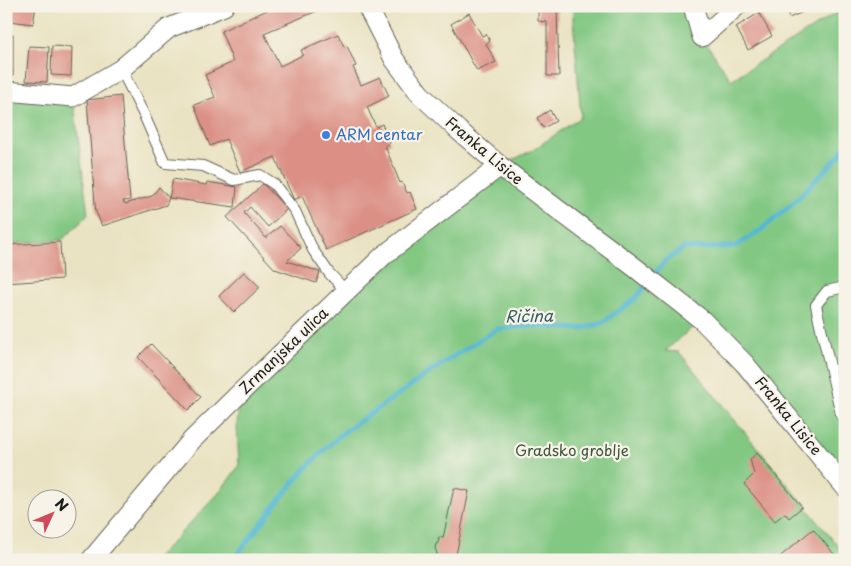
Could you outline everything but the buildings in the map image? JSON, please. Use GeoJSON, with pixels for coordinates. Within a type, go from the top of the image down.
{"type":"FeatureCollection","features":[{"type":"Feature","properties":{"kind":"street"},"geometry":{"type":"LineString","coordinates":[[6,91],[74,97],[121,69],[169,28],[224,6]]}},
{"type":"Feature","properties":{"kind":"street","name":"Franka Lisice"},"geometry":{"type":"LineString","coordinates":[[367,6],[394,59],[420,94],[500,166],[702,320],[745,364],[845,487]]}},
{"type":"Feature","properties":{"kind":"street"},"geometry":{"type":"LineString","coordinates":[[693,6],[702,37],[737,6]]}},
{"type":"Feature","properties":{"kind":"street","name":"Zrmanjska ulica"},"geometry":{"type":"LineString","coordinates":[[91,560],[192,440],[382,256],[500,166]]}},
{"type":"Feature","properties":{"kind":"lane"},"geometry":{"type":"LineString","coordinates":[[121,69],[165,163],[203,166],[234,180],[260,175],[274,184],[295,212],[313,250],[329,273],[346,291]]}},
{"type":"Feature","properties":{"kind":"lane"},"geometry":{"type":"LineString","coordinates":[[845,287],[827,291],[816,305],[841,414],[845,419]]}},
{"type":"Feature","properties":{"kind":"green space","name":"Gradsko groblje"},"geometry":{"type":"Polygon","coordinates":[[[572,6],[693,6],[702,37],[731,80],[845,7],[845,486],[701,320],[665,351],[679,352],[842,551],[845,560],[155,560],[218,494],[239,466],[237,425],[240,393],[500,166],[533,150],[581,117],[572,6]]]}},
{"type":"Feature","properties":{"kind":"green space"},"geometry":{"type":"Polygon","coordinates":[[[6,91],[73,97],[88,215],[62,240],[6,244],[6,91]]]}},
{"type":"Feature","properties":{"kind":"waterway","name":"Ričina"},"geometry":{"type":"LineString","coordinates":[[233,560],[284,494],[309,465],[340,435],[436,368],[497,329],[531,326],[580,329],[602,323],[635,299],[664,262],[684,248],[736,246],[761,230],[792,204],[840,155],[845,146]]}},
{"type":"Feature","properties":{"kind":"place","name":"ARM centar"},"geometry":{"type":"Point","coordinates":[326,135]}}]}
